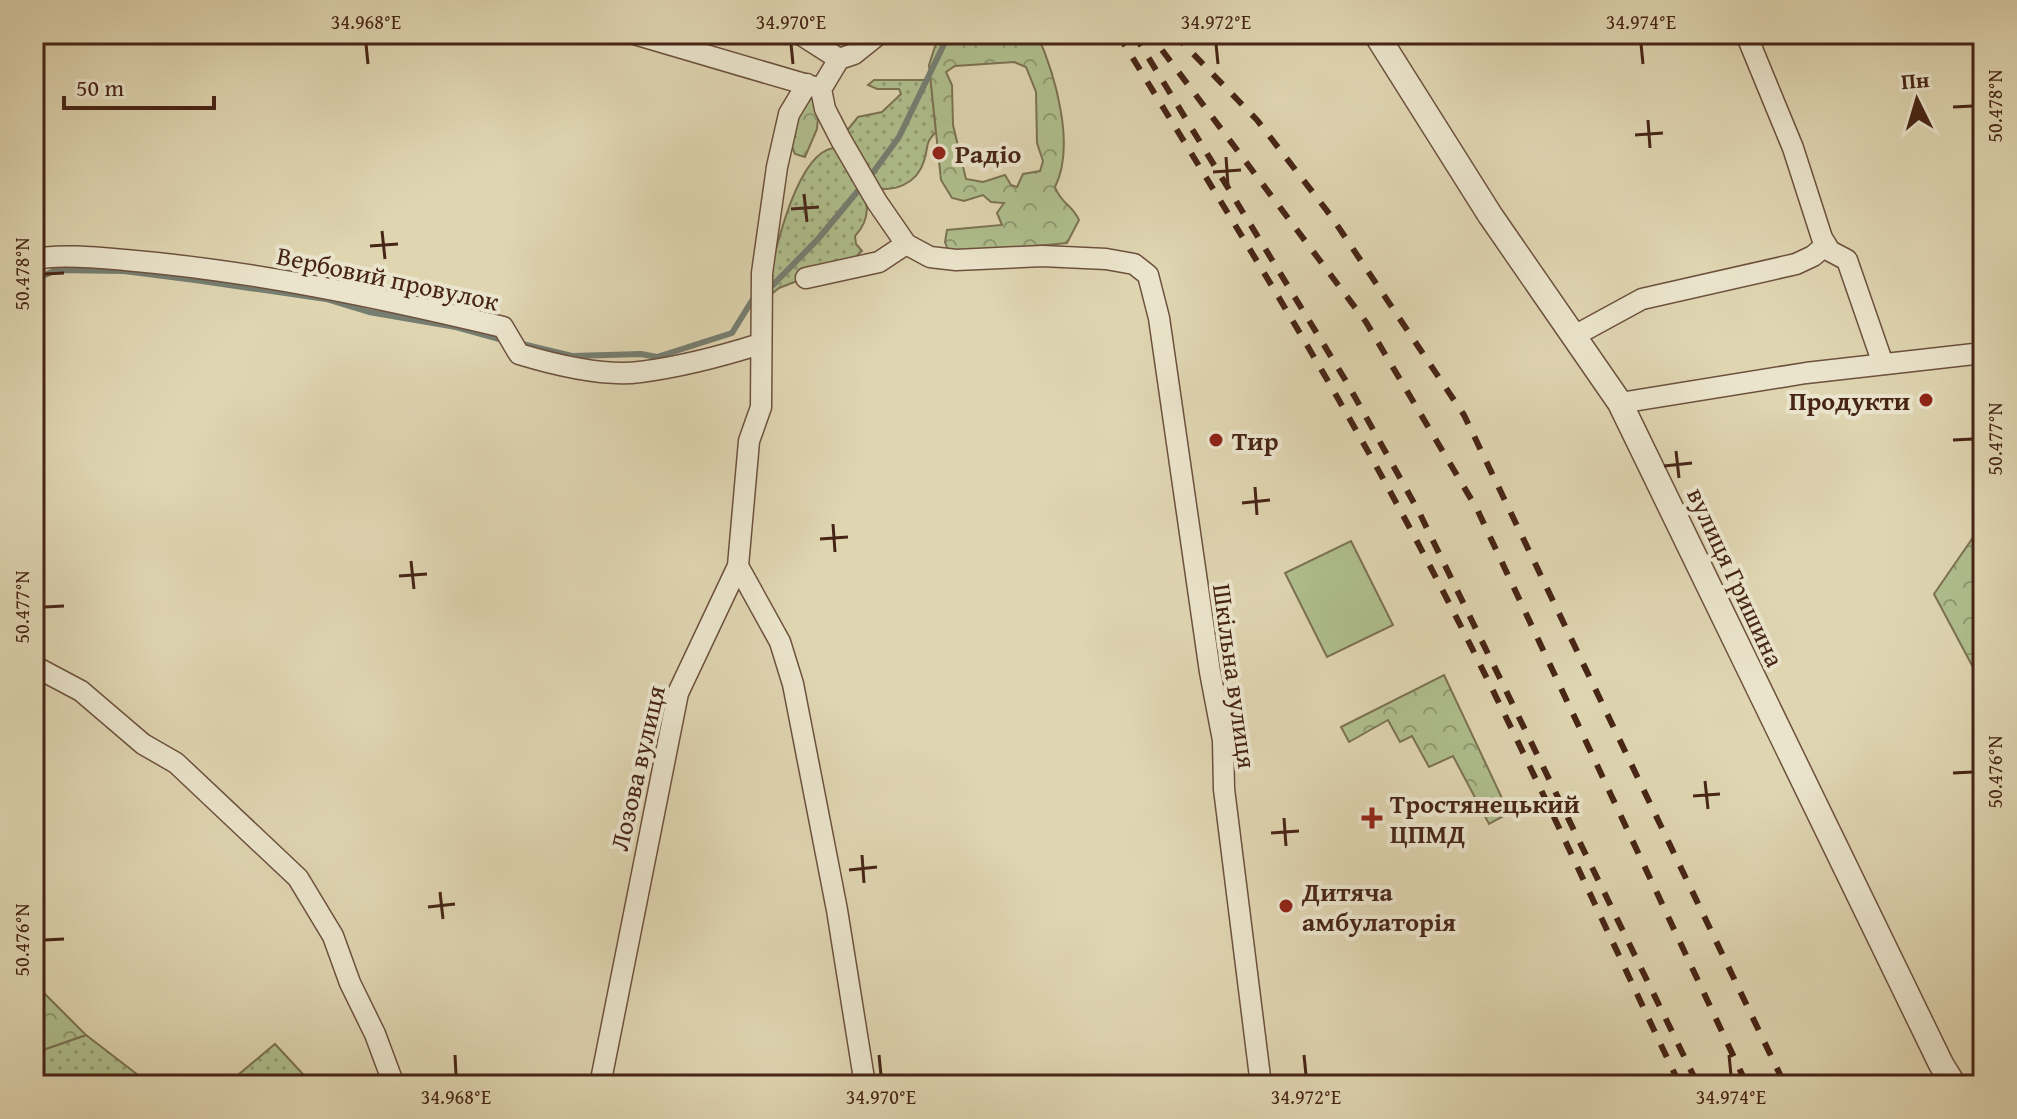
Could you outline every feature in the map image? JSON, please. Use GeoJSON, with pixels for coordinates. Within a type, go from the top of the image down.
{"type":"FeatureCollection","features":[{"type":"Feature","properties":{"kind":"street"},"geometry":{"type":"LineString","coordinates":[[634,34],[814,86],[866,184],[906,244],[879,262],[806,278]]}},
{"type":"Feature","properties":{"kind":"street"},"geometry":{"type":"LineString","coordinates":[[800,34],[839,59],[854,54],[879,34]]}},
{"type":"Feature","properties":{"kind":"street","name":"вулиця Гришина"},"geometry":{"type":"LineString","coordinates":[[1376,34],[1490,215],[1620,403],[1672,505],[1837,855],[1954,1085]]}},
{"type":"Feature","properties":{"kind":"street"},"geometry":{"type":"LineString","coordinates":[[1746,34],[1793,148],[1826,245],[1830,251],[1847,260],[1883,364]]}},
{"type":"Feature","properties":{"kind":"street","name":"Лозова вулиця"},"geometry":{"type":"LineString","coordinates":[[600,1085],[678,693],[738,566],[749,441],[761,407],[762,273],[777,167],[789,114],[839,59]]}},
{"type":"Feature","properties":{"kind":"street","name":"Шкільна вулиця"},"geometry":{"type":"LineString","coordinates":[[906,244],[930,257],[943,259],[992,260],[1042,256],[1106,259],[1134,264],[1148,275],[1159,318],[1208,658],[1223,740],[1225,804],[1261,1085]]}},
{"type":"Feature","properties":{"kind":"street"},"geometry":{"type":"LineString","coordinates":[[1574,336],[1642,299],[1796,264],[1826,245]]}},
{"type":"Feature","properties":{"kind":"street","name":"Вербовий провулок"},"geometry":{"type":"LineString","coordinates":[[34,260],[100,258],[173,264],[349,291],[503,327],[519,354],[563,367],[638,373],[760,344]]}},
{"type":"Feature","properties":{"kind":"street"},"geometry":{"type":"LineString","coordinates":[[1620,403],[1806,373],[1983,353]]}},
{"type":"Feature","properties":{"kind":"street"},"geometry":{"type":"LineString","coordinates":[[738,566],[780,642],[793,684],[837,910],[865,1085]]}},
{"type":"Feature","properties":{"kind":"street"},"geometry":{"type":"LineString","coordinates":[[34,666],[81,691],[143,744],[176,763],[298,878],[333,936],[394,1085]]}},
{"type":"Feature","properties":{"kind":"green space"},"geometry":{"type":"Polygon","coordinates":[[[939,34],[1037,34],[1061,110],[1064,151],[1055,187],[1079,220],[1067,243],[957,254],[948,250],[945,242],[947,230],[1002,225],[997,213],[1004,203],[991,202],[983,195],[964,201],[952,198],[941,180],[929,65],[939,34]],[[1014,62],[955,66],[946,72],[952,85],[953,125],[966,179],[983,182],[1005,175],[1011,185],[1017,187],[1023,174],[1040,171],[1043,161],[1037,143],[1036,92],[1026,67],[1014,62]]]}},
{"type":"Feature","properties":{"kind":"green space"},"geometry":{"type":"Polygon","coordinates":[[[874,80],[931,80],[936,132],[928,142],[924,161],[916,176],[904,185],[888,189],[872,187],[845,133],[858,117],[882,112],[901,94],[899,89],[877,89],[868,85],[874,80]]]}},
{"type":"Feature","properties":{"kind":"green space"},"geometry":{"type":"Polygon","coordinates":[[[811,97],[819,105],[817,129],[805,157],[795,154],[790,142],[803,99],[811,97]]]}},
{"type":"Feature","properties":{"kind":"green space"},"geometry":{"type":"Polygon","coordinates":[[[833,148],[838,150],[858,182],[866,203],[867,214],[855,236],[856,244],[862,251],[852,260],[779,288],[763,301],[786,214],[796,191],[806,170],[819,155],[833,148]]]}},
{"type":"Feature","properties":{"kind":"green space"},"geometry":{"type":"Polygon","coordinates":[[[1983,523],[1983,686],[1934,594],[1983,523]]]}},
{"type":"Feature","properties":{"kind":"green space"},"geometry":{"type":"Polygon","coordinates":[[[1351,541],[1393,625],[1327,657],[1285,573],[1351,541]]]}},
{"type":"Feature","properties":{"kind":"green space"},"geometry":{"type":"Polygon","coordinates":[[[1444,675],[1509,813],[1489,824],[1453,756],[1429,767],[1412,736],[1400,742],[1388,720],[1349,742],[1341,727],[1444,675]]]}},
{"type":"Feature","properties":{"kind":"green space"},"geometry":{"type":"Polygon","coordinates":[[[34,983],[86,1035],[34,1053],[34,983]]]}},
{"type":"Feature","properties":{"kind":"green space"},"geometry":{"type":"Polygon","coordinates":[[[86,1035],[151,1085],[34,1085],[34,1053],[86,1035]]]}},
{"type":"Feature","properties":{"kind":"green space"},"geometry":{"type":"Polygon","coordinates":[[[275,1044],[313,1085],[226,1085],[275,1044]]]}},
{"type":"Feature","properties":{"kind":"waterway"},"geometry":{"type":"LineString","coordinates":[[869,178],[899,137],[949,34]]}},
{"type":"Feature","properties":{"kind":"waterway"},"geometry":{"type":"LineString","coordinates":[[768,290],[818,239],[862,186]]}},
{"type":"Feature","properties":{"kind":"waterway"},"geometry":{"type":"LineString","coordinates":[[34,280],[56,270],[124,271],[195,280],[326,299],[369,312],[456,327],[503,340]]}},
{"type":"Feature","properties":{"kind":"waterway"},"geometry":{"type":"LineString","coordinates":[[518,343],[572,356],[641,354],[657,357],[732,333],[753,299]]}},
{"type":"Feature","properties":{"kind":"railway"},"geometry":{"type":"LineString","coordinates":[[1118,34],[1301,335],[1442,588],[1680,1085]]}},
{"type":"Feature","properties":{"kind":"railway"},"geometry":{"type":"LineString","coordinates":[[1134,34],[1346,381],[1419,512],[1698,1085]]}},
{"type":"Feature","properties":{"kind":"railway"},"geometry":{"type":"LineString","coordinates":[[1174,34],[1257,120],[1331,216],[1464,415],[1785,1085]]}},
{"type":"Feature","properties":{"kind":"railway"},"geometry":{"type":"LineString","coordinates":[[1162,50],[1366,322],[1477,509],[1747,1085]]}},
{"type":"Feature","properties":{"kind":"place","name":"Радіо"},"geometry":{"type":"Point","coordinates":[939,153]}},
{"type":"Feature","properties":{"kind":"place","name":"Продукти"},"geometry":{"type":"Point","coordinates":[1926,400]}},
{"type":"Feature","properties":{"kind":"place","name":"Тир"},"geometry":{"type":"Point","coordinates":[1216,440]}},
{"type":"Feature","properties":{"kind":"place","name":"Тростянецький ЦПМД"},"geometry":{"type":"Point","coordinates":[1372,818]}},
{"type":"Feature","properties":{"kind":"place","name":"Дитяча амбулаторія"},"geometry":{"type":"Point","coordinates":[1286,906]}}]}
